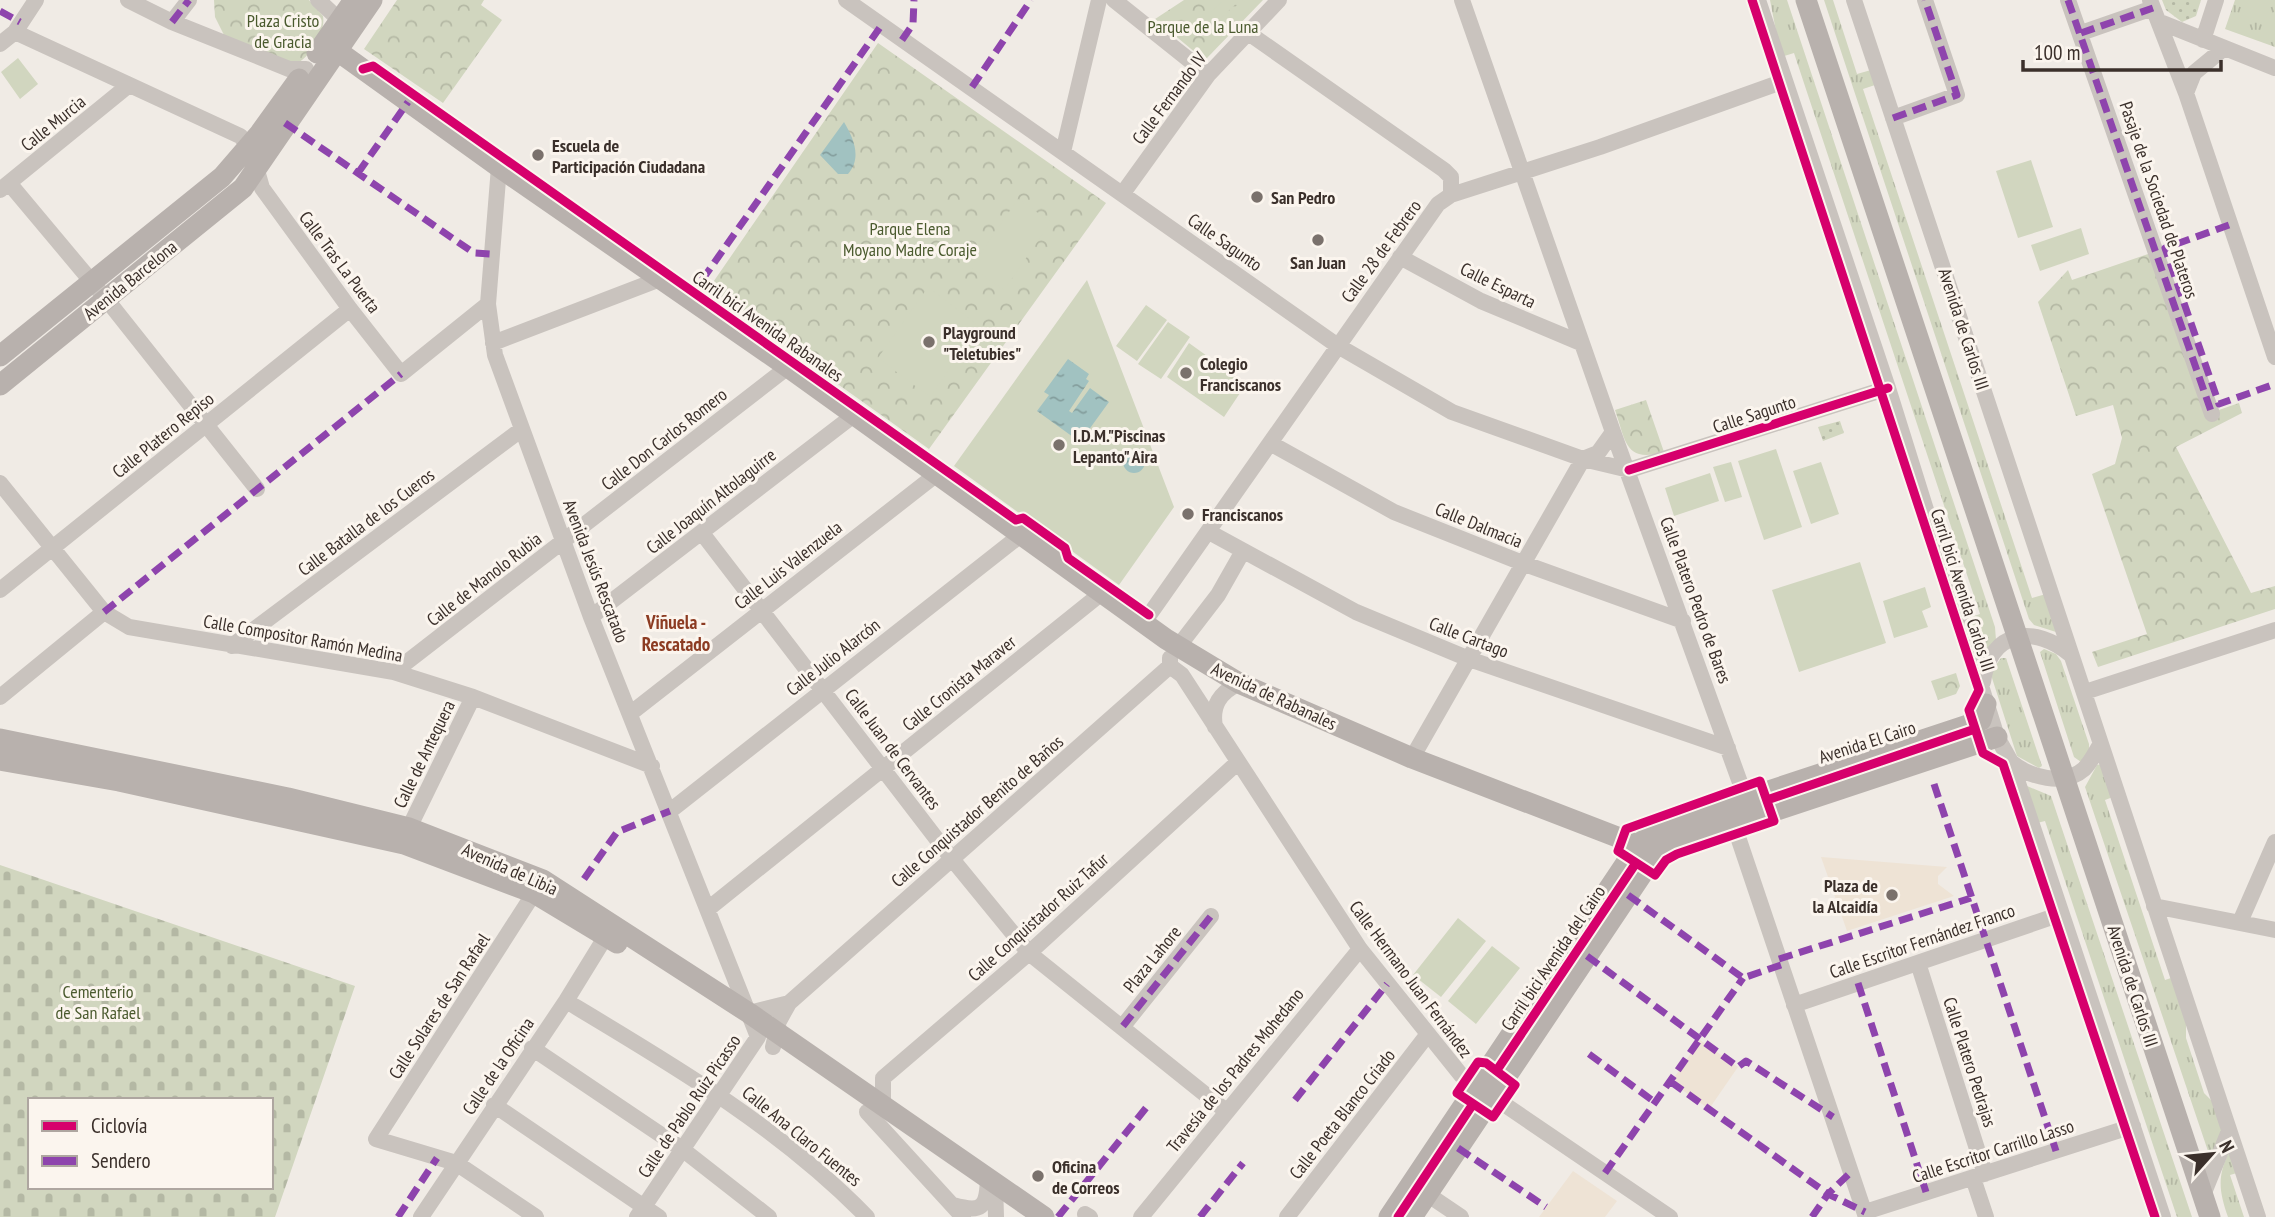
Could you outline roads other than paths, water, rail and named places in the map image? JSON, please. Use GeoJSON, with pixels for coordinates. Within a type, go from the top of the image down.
{"type":"FeatureCollection","features":[{"type":"Feature","properties":{"kind":"main road","name":"Avenida de Carlos III"},"geometry":{"type":"LineString","coordinates":[[1806,0],[2210,1217]]}},
{"type":"Feature","properties":{"kind":"main road","name":"Avenida Barcelona"},"geometry":{"type":"LineString","coordinates":[[0,385],[243,188],[331,46],[365,2]]}},
{"type":"Feature","properties":{"kind":"main road","name":"Avenida Barcelona"},"geometry":{"type":"LineString","coordinates":[[0,356],[222,177],[250,146],[306,69],[331,46]]}},
{"type":"Feature","properties":{"kind":"main road","name":"Avenida de Rabanales"},"geometry":{"type":"LineString","coordinates":[[331,46],[1145,621],[1172,651],[1412,758],[1649,847]]}},
{"type":"Feature","properties":{"kind":"main road","name":"Avenida El Cairo"},"geometry":{"type":"LineString","coordinates":[[1389,1217],[1485,1091],[1649,847],[1657,828],[1974,723],[1981,720],[1984,694]]}},
{"type":"Feature","properties":{"kind":"main road","name":"Avenida El Cairo"},"geometry":{"type":"LineString","coordinates":[[1649,847],[1739,822],[1997,737]]}},
{"type":"Feature","properties":{"kind":"main road","name":"Avenida de Libia"},"geometry":{"type":"LineString","coordinates":[[0,739],[288,798],[409,828],[543,880],[749,1013],[769,1039]]}},
{"type":"Feature","properties":{"kind":"main road","name":"Avenida de Libia"},"geometry":{"type":"LineString","coordinates":[[0,760],[119,781],[404,844],[534,894],[769,1039],[875,1109],[993,1194],[1033,1216]]}},
{"type":"Feature","properties":{"kind":"main road","name":"Avenida El Cairo"},"geometry":{"type":"LineString","coordinates":[[1412,1217],[1485,1091]]}},
{"type":"Feature","properties":{"kind":"street"},"geometry":{"type":"LineString","coordinates":[[0,44],[15,32],[36,0]]}},
{"type":"Feature","properties":{"kind":"street"},"geometry":{"type":"LineString","coordinates":[[128,0],[172,22],[289,69],[306,69]]}},
{"type":"Feature","properties":{"kind":"street"},"geometry":{"type":"LineString","coordinates":[[172,22],[189,0]]}},
{"type":"Feature","properties":{"kind":"street"},"geometry":{"type":"LineString","coordinates":[[318,0],[345,26]]}},
{"type":"Feature","properties":{"kind":"street","name":"Calle Sagunto"},"geometry":{"type":"LineString","coordinates":[[846,0],[1338,346],[1452,412],[1583,459],[1629,470],[1888,388]]}},
{"type":"Feature","properties":{"kind":"street"},"geometry":{"type":"LineString","coordinates":[[1063,152],[1099,0]]}},
{"type":"Feature","properties":{"kind":"street"},"geometry":{"type":"LineString","coordinates":[[1114,0],[1208,75]]}},
{"type":"Feature","properties":{"kind":"street","name":"Calle Fernando IV"},"geometry":{"type":"LineString","coordinates":[[1123,193],[1208,75],[1279,0]]}},
{"type":"Feature","properties":{"kind":"street","name":"Calle Platero Pedro de Bares"},"geometry":{"type":"LineString","coordinates":[[1462,0],[1581,342],[1684,621],[1746,799]]}},
{"type":"Feature","properties":{"kind":"street","name":"Avenida de Carlos III"},"geometry":{"type":"LineString","coordinates":[[1854,0],[2258,1217]]}},
{"type":"Feature","properties":{"kind":"street"},"geometry":{"type":"LineString","coordinates":[[1893,118],[1957,95],[1925,0]]}},
{"type":"Feature","properties":{"kind":"street","name":"Pasaje de la Sociedad de Plateros"},"geometry":{"type":"LineString","coordinates":[[2068,0],[2212,414]]}},
{"type":"Feature","properties":{"kind":"street"},"geometry":{"type":"LineString","coordinates":[[2203,40],[2216,0]]}},
{"type":"Feature","properties":{"kind":"street"},"geometry":{"type":"LineString","coordinates":[[1761,5],[1888,388],[1997,737],[2011,762],[2163,1217]]}},
{"type":"Feature","properties":{"kind":"street"},"geometry":{"type":"LineString","coordinates":[[2154,10],[2186,93],[2275,357]]}},
{"type":"Feature","properties":{"kind":"street"},"geometry":{"type":"LineString","coordinates":[[2081,33],[2154,10],[2203,40],[2275,68]]}},
{"type":"Feature","properties":{"kind":"street"},"geometry":{"type":"LineString","coordinates":[[15,32],[231,131],[250,146],[256,170]]}},
{"type":"Feature","properties":{"kind":"street"},"geometry":{"type":"LineString","coordinates":[[1247,32],[1444,170],[1451,177],[1451,195]]}},
{"type":"Feature","properties":{"kind":"street"},"geometry":{"type":"LineString","coordinates":[[2186,93],[2194,73],[2223,49]]}},
{"type":"Feature","properties":{"kind":"street","name":"Calle 28 de Febrero"},"geometry":{"type":"LineString","coordinates":[[1145,621],[1438,204],[1451,195],[1784,81]]}},
{"type":"Feature","properties":{"kind":"street","name":"Calle Murcia"},"geometry":{"type":"LineString","coordinates":[[5,187],[130,85]]}},
{"type":"Feature","properties":{"kind":"street","name":"Avenida Jesús Rescatado"},"geometry":{"type":"LineString","coordinates":[[499,167],[488,304],[492,343],[592,617],[749,1013]]}},
{"type":"Feature","properties":{"kind":"street","name":"Calle Tras La Puerta"},"geometry":{"type":"LineString","coordinates":[[256,170],[261,188],[349,309],[401,374],[488,304]]}},
{"type":"Feature","properties":{"kind":"street"},"geometry":{"type":"LineString","coordinates":[[5,187],[92,281],[257,489]]}},
{"type":"Feature","properties":{"kind":"street","name":"Calle Esparta"},"geometry":{"type":"LineString","coordinates":[[1400,257],[1481,301],[1581,342]]}},
{"type":"Feature","properties":{"kind":"street"},"geometry":{"type":"LineString","coordinates":[[492,343],[660,279]]}},
{"type":"Feature","properties":{"kind":"street","name":"Calle Platero Repiso"},"geometry":{"type":"LineString","coordinates":[[0,590],[349,309]]}},
{"type":"Feature","properties":{"kind":"street","name":"Calle Don Carlos Romero"},"geometry":{"type":"LineString","coordinates":[[563,541],[788,367]]}},
{"type":"Feature","properties":{"kind":"street","name":"Calle Joaquín Altolaguirre"},"geometry":{"type":"LineString","coordinates":[[592,617],[854,415]]}},
{"type":"Feature","properties":{"kind":"street","name":"Calle Batalla de los Cueros"},"geometry":{"type":"LineString","coordinates":[[232,646],[522,429]]}},
{"type":"Feature","properties":{"kind":"street"},"geometry":{"type":"LineString","coordinates":[[1412,758],[1583,459],[1598,453],[1613,432]]}},
{"type":"Feature","properties":{"kind":"street","name":"Calle Dalmacia"},"geometry":{"type":"LineString","coordinates":[[1270,443],[1394,513],[1684,621]]}},
{"type":"Feature","properties":{"kind":"street","name":"Calle Luis Valenzuela"},"geometry":{"type":"LineString","coordinates":[[631,713],[937,474]]}},
{"type":"Feature","properties":{"kind":"street"},"geometry":{"type":"LineString","coordinates":[[0,483],[104,612],[0,697]]}},
{"type":"Feature","properties":{"kind":"street","name":"Calle Cartago"},"geometry":{"type":"LineString","coordinates":[[1209,532],[1356,612],[1469,659],[1728,748]]}},
{"type":"Feature","properties":{"kind":"street","name":"Calle Juan de Cervantes"},"geometry":{"type":"LineString","coordinates":[[702,533],[885,768],[952,859],[1029,953],[1226,1111]]}},
{"type":"Feature","properties":{"kind":"street","name":"Calle Julio Alarcón"},"geometry":{"type":"LineString","coordinates":[[670,811],[1022,534]]}},
{"type":"Feature","properties":{"kind":"street","name":"Calle de Manolo Rubia"},"geometry":{"type":"LineString","coordinates":[[394,672],[563,541]]}},
{"type":"Feature","properties":{"kind":"street","name":"Calle Conquistador Benito de Baños"},"geometry":{"type":"LineString","coordinates":[[769,1039],[789,1003],[952,859],[1172,651],[1218,595],[1243,551]]}},
{"type":"Feature","properties":{"kind":"street","name":"Calle Cronista Maraver"},"geometry":{"type":"LineString","coordinates":[[708,909],[1103,592]]}},
{"type":"Feature","properties":{"kind":"street","name":"Calle Compositor Ramón Medina"},"geometry":{"type":"LineString","coordinates":[[104,612],[129,627],[394,672],[473,697],[652,766]]}},
{"type":"Feature","properties":{"kind":"street"},"geometry":{"type":"LineString","coordinates":[[2085,692],[2275,630]]}},
{"type":"Feature","properties":{"kind":"street"},"geometry":{"type":"LineString","coordinates":[[1984,694],[1991,655],[2000,646],[2017,637],[2031,634],[2055,641],[2073,657]]}},
{"type":"Feature","properties":{"kind":"street","name":"Calle Hermano Juan Fernández"},"geometry":{"type":"LineString","coordinates":[[1172,651],[1182,675],[1216,730],[1360,949],[1461,1075],[1667,1216]]}},
{"type":"Feature","properties":{"kind":"street"},"geometry":{"type":"LineString","coordinates":[[1216,730],[1213,714],[1217,701],[1225,691],[1239,683]]}},
{"type":"Feature","properties":{"kind":"street","name":"Calle de Antequera"},"geometry":{"type":"LineString","coordinates":[[409,828],[473,697]]}},
{"type":"Feature","properties":{"kind":"street"},"geometry":{"type":"LineString","coordinates":[[2011,762],[2035,777],[2064,778],[2082,771],[2100,745]]}},
{"type":"Feature","properties":{"kind":"street","name":"Calle Conquistador Ruiz Tafur"},"geometry":{"type":"LineString","coordinates":[[875,1109],[883,1078],[1029,953],[1237,763]]}},
{"type":"Feature","properties":{"kind":"street"},"geometry":{"type":"LineString","coordinates":[[1746,799],[1737,834],[1866,1214]]}},
{"type":"Feature","properties":{"kind":"street"},"geometry":{"type":"LineString","coordinates":[[2240,922],[2275,842]]}},
{"type":"Feature","properties":{"kind":"street","name":"Calle Solares de San Rafael"},"geometry":{"type":"LineString","coordinates":[[456,1163],[376,1139],[534,894]]}},
{"type":"Feature","properties":{"kind":"street"},"geometry":{"type":"LineString","coordinates":[[2154,906],[2275,930]]}},
{"type":"Feature","properties":{"kind":"street","name":"Calle Escritor Fernández Franco"},"geometry":{"type":"LineString","coordinates":[[1794,1005],[2061,914]]}},
{"type":"Feature","properties":{"kind":"street","name":"Plaza Lahore"},"geometry":{"type":"LineString","coordinates":[[1123,1026],[1211,916]]}},
{"type":"Feature","properties":{"kind":"street","name":"Calle de la Oficina"},"geometry":{"type":"LineString","coordinates":[[421,1217],[566,1001],[606,936]]}},
{"type":"Feature","properties":{"kind":"street","name":"Travesía de los Padres Mohedano"},"geometry":{"type":"LineString","coordinates":[[1141,1217],[1360,949]]}},
{"type":"Feature","properties":{"kind":"street","name":"Calle Platero Pedrajas"},"geometry":{"type":"LineString","coordinates":[[1918,962],[1979,1176],[1986,1217]]}},
{"type":"Feature","properties":{"kind":"street","name":"Calle Ana Claro Fuentes"},"geometry":{"type":"LineString","coordinates":[[566,1001],[720,1094],[832,1181],[867,1217]]}},
{"type":"Feature","properties":{"kind":"street","name":"Calle Conquistador Benito de Baños"},"geometry":{"type":"LineString","coordinates":[[749,1013],[789,1003]]}},
{"type":"Feature","properties":{"kind":"street","name":"Calle Poeta Blanco Criado"},"geometry":{"type":"LineString","coordinates":[[1287,1217],[1428,1034]]}},
{"type":"Feature","properties":{"kind":"street","name":"Calle de Pablo Ruiz Picasso"},"geometry":{"type":"LineString","coordinates":[[641,1211],[720,1094],[769,1039]]}},
{"type":"Feature","properties":{"kind":"street"},"geometry":{"type":"LineString","coordinates":[[532,1048],[682,1149],[769,1217]]}},
{"type":"Feature","properties":{"kind":"street"},"geometry":{"type":"LineString","coordinates":[[494,1105],[641,1211],[659,1217]]}},
{"type":"Feature","properties":{"kind":"street"},"geometry":{"type":"LineString","coordinates":[[875,1109],[963,1217]]}},
{"type":"Feature","properties":{"kind":"street","name":"Calle Escritor Carrillo Lasso"},"geometry":{"type":"LineString","coordinates":[[1866,1214],[2133,1126]]}},
{"type":"Feature","properties":{"kind":"street"},"geometry":{"type":"LineString","coordinates":[[2203,1195],[2228,1130]]}},
{"type":"Feature","properties":{"kind":"street"},"geometry":{"type":"LineString","coordinates":[[456,1163],[536,1217]]}},
{"type":"Feature","properties":{"kind":"street"},"geometry":{"type":"LineString","coordinates":[[950,1204],[971,1210],[981,1206],[993,1194]]}},
{"type":"Feature","properties":{"kind":"street"},"geometry":{"type":"LineString","coordinates":[[1427,1194],[1461,1217]]}},
{"type":"Feature","properties":{"kind":"water"},"geometry":{"type":"Polygon","coordinates":[[[844,122],[851,135],[856,155],[848,174],[838,174],[820,155],[844,122]]]}},
{"type":"Feature","properties":{"kind":"water"},"geometry":{"type":"Polygon","coordinates":[[[1068,359],[1089,374],[1086,379],[1089,381],[1069,411],[1072,413],[1090,388],[1109,402],[1080,442],[1037,411],[1049,395],[1044,392],[1068,359]]]}},
{"type":"Feature","properties":{"kind":"water"},"geometry":{"type":"Polygon","coordinates":[[[1134,451],[1142,454],[1145,462],[1142,470],[1134,473],[1126,470],[1123,462],[1126,454],[1134,451]]]}},
{"type":"Feature","properties":{"kind":"place","name":"Escuela de Participación Ciudadana"},"geometry":{"type":"Point","coordinates":[538,155]}},
{"type":"Feature","properties":{"kind":"place","name":"San Pedro"},"geometry":{"type":"Point","coordinates":[1257,197]}},
{"type":"Feature","properties":{"kind":"place","name":"San Juan"},"geometry":{"type":"Point","coordinates":[1318,240]}},
{"type":"Feature","properties":{"kind":"place","name":"Playground \"Teletubies\""},"geometry":{"type":"Point","coordinates":[929,342]}},
{"type":"Feature","properties":{"kind":"place","name":"Colegio Franciscanos"},"geometry":{"type":"Point","coordinates":[1186,373]}},
{"type":"Feature","properties":{"kind":"place","name":"I.D.M.\"Piscinas Lepanto\" Aira"},"geometry":{"type":"Point","coordinates":[1059,445]}},
{"type":"Feature","properties":{"kind":"place","name":"Franciscanos"},"geometry":{"type":"Point","coordinates":[1188,514]}},
{"type":"Feature","properties":{"kind":"place","name":"Plaza de la Alcaidía"},"geometry":{"type":"Point","coordinates":[1892,895]}},
{"type":"Feature","properties":{"kind":"place","name":"Oficina de Correos"},"geometry":{"type":"Point","coordinates":[1038,1176]}},
{"type":"Feature","properties":{"kind":"district","name":"Viñuela - Rescatado"},"geometry":{"type":"Point","coordinates":[676,633]}},
{"type":"Feature","properties":{"kind":"park label","name":"Parque de la Luna"},"geometry":{"type":"Point","coordinates":[1203,26]}},
{"type":"Feature","properties":{"kind":"park label","name":"Plaza Cristo de Gracia"},"geometry":{"type":"Point","coordinates":[283,30]}},
{"type":"Feature","properties":{"kind":"park label","name":"Parque Elena Moyano Madre Coraje"},"geometry":{"type":"Point","coordinates":[910,238]}},
{"type":"Feature","properties":{"kind":"park label","name":"Cementerio de San Rafael"},"geometry":{"type":"Point","coordinates":[98,1002]}}]}
